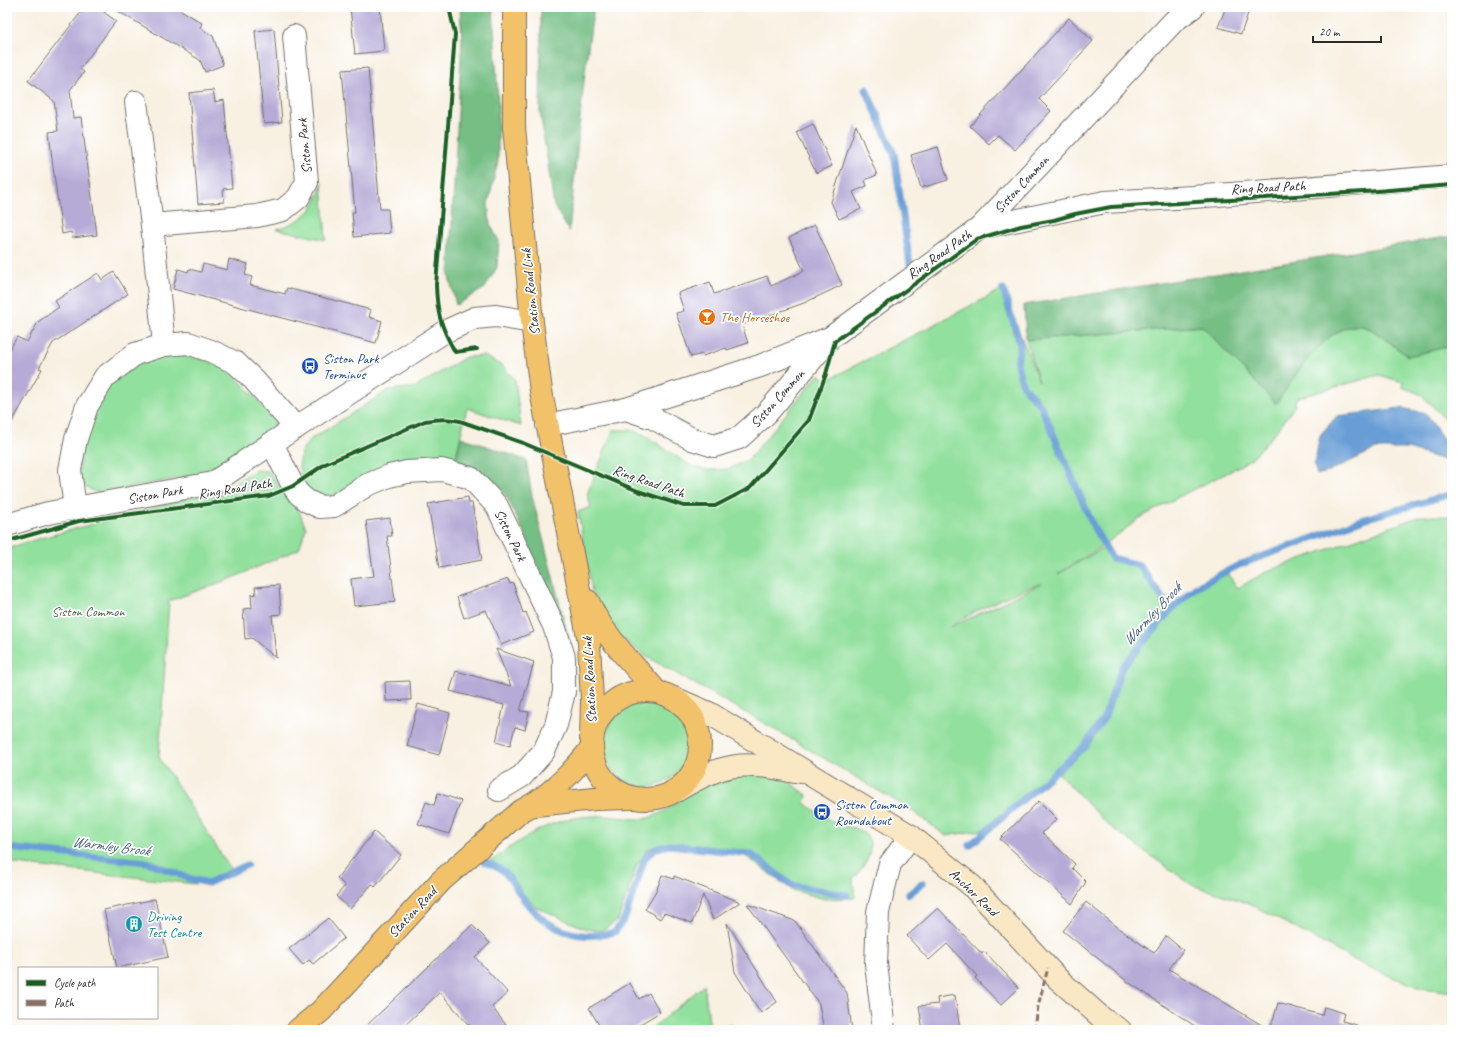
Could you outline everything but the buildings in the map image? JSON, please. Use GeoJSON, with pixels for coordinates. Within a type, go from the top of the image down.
{"type":"FeatureCollection","features":[{"type":"Feature","properties":{"kind":"main road","name":"Station Road Link"},"geometry":{"type":"LineString","coordinates":[[514,7],[514,127],[532,322],[547,425],[589,642],[592,701],[591,743]]}},
{"type":"Feature","properties":{"kind":"main road","name":"Station Road Link"},"geometry":{"type":"LineString","coordinates":[[575,575],[596,619],[609,638],[665,694]]}},
{"type":"Feature","properties":{"kind":"main road"},"geometry":{"type":"LineString","coordinates":[[640,690],[665,694],[684,706],[695,721],[700,740],[700,749],[696,768],[690,778],[676,791],[650,800],[631,798],[611,787],[598,773],[592,757],[591,743],[594,724],[605,708],[622,695],[640,690]]}},
{"type":"Feature","properties":{"kind":"main road","name":"Station Road"},"geometry":{"type":"LineString","coordinates":[[298,1030],[321,1011],[441,881],[521,812],[535,805],[576,768],[591,743]]}},
{"type":"Feature","properties":{"kind":"main road","name":"Station Road"},"geometry":{"type":"LineString","coordinates":[[535,805],[595,799],[631,798]]}},
{"type":"Feature","properties":{"kind":"street","name":"Siston Common"},"geometry":{"type":"LineString","coordinates":[[626,409],[653,418],[692,439],[714,446],[739,438],[767,413],[830,338],[980,228],[1174,21],[1192,7]]}},
{"type":"Feature","properties":{"kind":"street","name":"Siston Park"},"geometry":{"type":"LineString","coordinates":[[152,225],[258,216],[283,210],[298,198],[307,182],[294,36]]}},
{"type":"Feature","properties":{"kind":"street"},"geometry":{"type":"LineString","coordinates":[[136,102],[152,225],[164,345]]}},
{"type":"Feature","properties":{"kind":"street","name":"Ring Road Path"},"geometry":{"type":"LineString","coordinates":[[980,228],[1105,202],[1193,197],[1452,176]]}},
{"type":"Feature","properties":{"kind":"street","name":"Siston Park"},"geometry":{"type":"LineString","coordinates":[[7,525],[48,513],[213,483],[444,332],[475,318],[496,316],[532,322]]}},
{"type":"Feature","properties":{"kind":"street","name":"Siston Common"},"geometry":{"type":"LineString","coordinates":[[547,425],[626,409],[760,366],[830,338]]}},
{"type":"Feature","properties":{"kind":"street"},"geometry":{"type":"LineString","coordinates":[[75,508],[70,470],[76,439],[86,406],[105,377],[135,354],[164,345],[188,343],[211,351],[236,363],[254,380],[296,428]]}},
{"type":"Feature","properties":{"kind":"street","name":"Siston Park"},"geometry":{"type":"LineString","coordinates":[[272,443],[296,490],[307,501],[320,507],[334,506],[367,485],[388,476],[407,472],[442,470],[471,478],[497,506],[554,626],[564,657],[564,692],[556,725],[544,751],[522,776],[500,790]]}},
{"type":"Feature","properties":{"kind":"street","name":"Anchor Road"},"geometry":{"type":"LineString","coordinates":[[665,694],[709,713],[911,836],[972,886],[1058,979],[1103,1019],[1120,1030]]}},
{"type":"Feature","properties":{"kind":"street","name":"Anchor Road"},"geometry":{"type":"LineString","coordinates":[[676,791],[697,778],[721,768],[745,764],[766,765],[810,775]]}},
{"type":"Feature","properties":{"kind":"street"},"geometry":{"type":"LineString","coordinates":[[884,1030],[876,964],[878,912],[890,864],[911,836]]}},
{"type":"Feature","properties":{"kind":"green space"},"geometry":{"type":"Polygon","coordinates":[[[460,7],[493,7],[498,103],[498,161],[488,204],[490,224],[499,241],[497,267],[485,288],[456,305],[449,276],[462,39],[460,7]]]}},
{"type":"Feature","properties":{"kind":"green space"},"geometry":{"type":"Polygon","coordinates":[[[541,7],[594,7],[583,91],[569,231],[554,206],[540,111],[541,7]]]}},
{"type":"Feature","properties":{"kind":"green space"},"geometry":{"type":"Polygon","coordinates":[[[322,183],[326,240],[276,229],[294,222],[307,214],[316,201],[322,183]]]}},
{"type":"Feature","properties":{"kind":"green space"},"geometry":{"type":"Polygon","coordinates":[[[1452,236],[1452,346],[1408,356],[1370,329],[1356,326],[1342,329],[1328,338],[1316,350],[1303,365],[1276,404],[1202,326],[1026,340],[1024,305],[1452,236]]]}},
{"type":"Feature","properties":{"kind":"green space"},"geometry":{"type":"Polygon","coordinates":[[[1003,289],[1039,382],[1026,340],[1202,326],[1276,403],[1303,364],[1328,338],[1342,329],[1356,326],[1370,329],[1408,356],[1452,346],[1452,427],[1422,395],[1402,387],[1403,382],[1379,375],[1296,398],[1295,406],[1271,438],[1252,458],[1231,471],[1140,518],[1104,545],[1058,574],[1105,547],[1112,558],[1139,565],[1171,610],[1196,587],[1224,569],[1238,588],[1267,571],[1421,516],[1452,516],[1452,992],[1421,988],[1369,968],[1248,903],[1192,885],[1108,825],[1059,774],[1080,750],[982,830],[946,836],[911,810],[771,727],[647,657],[621,638],[592,592],[578,512],[591,507],[587,494],[613,430],[630,430],[643,434],[691,466],[708,470],[729,469],[749,459],[819,374],[827,380],[1003,289]],[[1041,584],[995,602],[957,622],[951,627],[1041,584]]]}},
{"type":"Feature","properties":{"kind":"green space"},"geometry":{"type":"Polygon","coordinates":[[[162,355],[201,359],[215,364],[228,372],[250,392],[275,421],[273,430],[212,470],[196,475],[101,493],[93,491],[85,486],[79,477],[83,432],[111,382],[141,362],[162,355]]]}},
{"type":"Feature","properties":{"kind":"green space"},"geometry":{"type":"Polygon","coordinates":[[[484,356],[503,366],[515,380],[521,426],[467,408],[455,461],[438,456],[413,460],[390,469],[331,497],[314,496],[304,488],[299,467],[301,451],[311,439],[389,390],[416,387],[466,357],[484,356]]]}},
{"type":"Feature","properties":{"kind":"green space"},"geometry":{"type":"Polygon","coordinates":[[[461,437],[526,460],[532,496],[570,643],[567,644],[525,535],[507,497],[482,471],[455,461],[461,437]]]}},
{"type":"Feature","properties":{"kind":"green space","name":"Siston Common"},"geometry":{"type":"Polygon","coordinates":[[[255,470],[268,471],[299,511],[306,528],[299,549],[230,579],[169,601],[159,757],[233,873],[195,884],[7,863],[7,550],[20,544],[227,487],[255,470]]]}},
{"type":"Feature","properties":{"kind":"green space"},"geometry":{"type":"Polygon","coordinates":[[[646,703],[662,706],[676,715],[685,729],[688,745],[685,761],[676,775],[662,784],[646,787],[630,784],[616,775],[607,761],[604,745],[607,729],[616,715],[630,706],[646,703]]]}},
{"type":"Feature","properties":{"kind":"green space"},"geometry":{"type":"Polygon","coordinates":[[[749,772],[787,780],[807,795],[805,804],[833,822],[859,830],[867,836],[870,842],[869,855],[862,869],[853,879],[855,898],[825,899],[792,890],[744,855],[661,846],[648,849],[637,865],[618,920],[602,931],[586,929],[536,907],[491,861],[517,842],[556,823],[586,817],[608,816],[639,819],[648,818],[672,807],[693,791],[708,783],[718,779],[749,772]]]}},
{"type":"Feature","properties":{"kind":"green space"},"geometry":{"type":"Polygon","coordinates":[[[704,985],[710,1028],[731,1025],[735,1030],[650,1030],[704,985]]]}},
{"type":"Feature","properties":{"kind":"water"},"geometry":{"type":"Polygon","coordinates":[[[1401,408],[1426,413],[1443,439],[1448,450],[1444,460],[1408,449],[1376,449],[1330,471],[1317,475],[1314,465],[1320,435],[1337,416],[1401,408]]]}},
{"type":"Feature","properties":{"kind":"waterway"},"geometry":{"type":"LineString","coordinates":[[866,89],[894,154],[910,265]]}},
{"type":"Feature","properties":{"kind":"waterway"},"geometry":{"type":"LineString","coordinates":[[1003,289],[1020,345],[1017,364],[1023,386],[1041,406],[1095,530],[1112,558],[1139,565],[1171,610]]}},
{"type":"Feature","properties":{"kind":"waterway","name":"Warmley Brook"},"geometry":{"type":"LineString","coordinates":[[970,845],[1084,747],[1105,716],[1122,667],[1171,610],[1196,587],[1239,565],[1364,519],[1452,494]]}},
{"type":"Feature","properties":{"kind":"waterway","name":"Warmley Brook"},"geometry":{"type":"LineString","coordinates":[[484,862],[503,871],[525,901],[543,919],[565,931],[577,934],[602,935],[615,932],[625,918],[645,858],[655,849],[669,845],[751,854],[791,885],[847,895]]}},
{"type":"Feature","properties":{"kind":"waterway","name":"Warmley Brook"},"geometry":{"type":"LineString","coordinates":[[7,848],[147,862],[188,878],[208,883],[247,865]]}},
{"type":"Feature","properties":{"kind":"waterway","name":"Warmley Brook"},"geometry":{"type":"LineString","coordinates":[[909,894],[923,883]]}},
{"type":"Feature","properties":{"kind":"marked path"},"geometry":{"type":"LineString","coordinates":[[1035,1030],[1038,1006],[1048,968]]}},
{"type":"Feature","properties":{"kind":"cycle path"},"geometry":{"type":"LineString","coordinates":[[449,7],[455,34],[436,285],[441,320],[446,335],[455,352],[477,349]]}},
{"type":"Feature","properties":{"kind":"cycle path"},"geometry":{"type":"LineString","coordinates":[[7,543],[12,540],[79,521],[269,496],[293,486],[325,464],[425,421],[438,419],[460,421],[523,443],[638,491],[684,506],[715,506],[750,488],[809,420],[826,374],[835,341],[977,239],[1021,226],[1111,207],[1364,192],[1452,185]]}},
{"type":"Feature","properties":{"kind":"place","name":"The Horseshoe"},"geometry":{"type":"Point","coordinates":[707,317]}},
{"type":"Feature","properties":{"kind":"place","name":"Siston Park Terminus"},"geometry":{"type":"Point","coordinates":[310,366]}},
{"type":"Feature","properties":{"kind":"place","name":"Siston Common Roundabout"},"geometry":{"type":"Point","coordinates":[822,812]}},
{"type":"Feature","properties":{"kind":"place","name":"Driving Test Centre"},"geometry":{"type":"Point","coordinates":[134,924]}}]}
